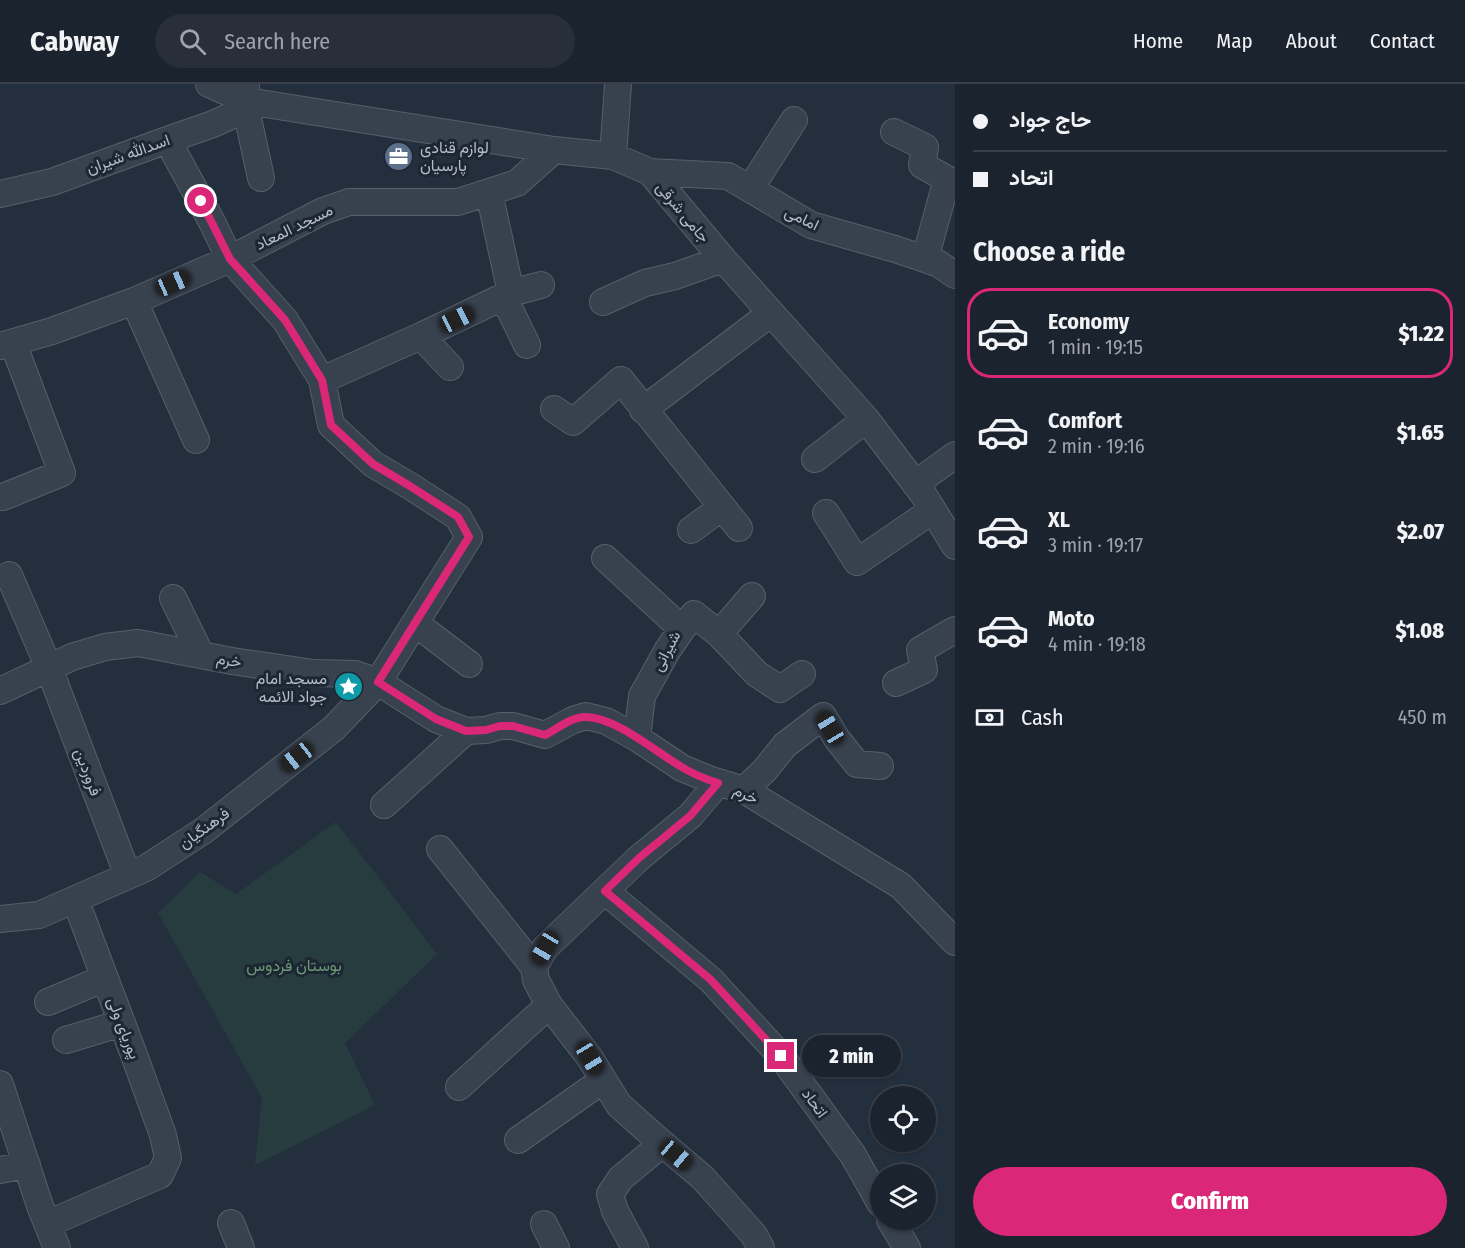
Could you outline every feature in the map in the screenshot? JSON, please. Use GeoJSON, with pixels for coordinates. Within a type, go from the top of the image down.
{"type":"FeatureCollection","features":[{"type":"Feature","properties":{"kind":"street","name":"جامی شرقی"},"geometry":{"type":"LineString","coordinates":[[209,84],[246,98],[554,150],[613,156],[650,172],[723,259],[866,419],[915,484],[955,546]]}},
{"type":"Feature","properties":{"kind":"street"},"geometry":{"type":"LineString","coordinates":[[613,156],[618,84]]}},
{"type":"Feature","properties":{"kind":"street","name":"اسدالله شیران"},"geometry":{"type":"LineString","coordinates":[[0,194],[52,182],[213,124],[246,98]]}},
{"type":"Feature","properties":{"kind":"street"},"geometry":{"type":"LineString","coordinates":[[246,98],[261,178]]}},
{"type":"Feature","properties":{"kind":"street"},"geometry":{"type":"LineString","coordinates":[[750,189],[794,120]]}},
{"type":"Feature","properties":{"kind":"street"},"geometry":{"type":"LineString","coordinates":[[894,132],[925,147],[922,165],[947,179],[924,259]]}},
{"type":"Feature","properties":{"kind":"street"},"geometry":{"type":"LineString","coordinates":[[170,139],[175,154],[230,259],[285,320],[322,380],[421,336],[511,292],[541,285]]}},
{"type":"Feature","properties":{"kind":"street","name":"مسجد المعاد"},"geometry":{"type":"LineString","coordinates":[[6,344],[52,331],[134,301],[230,259],[323,211],[349,202],[458,202],[517,183],[554,150]]}},
{"type":"Feature","properties":{"kind":"street","name":"امامی"},"geometry":{"type":"LineString","coordinates":[[650,172],[728,176],[810,225],[939,264],[955,275]]}},
{"type":"Feature","properties":{"kind":"street"},"geometry":{"type":"LineString","coordinates":[[489,192],[511,292],[507,304],[527,345]]}},
{"type":"Feature","properties":{"kind":"street"},"geometry":{"type":"LineString","coordinates":[[603,302],[645,283],[675,276],[723,259]]}},
{"type":"Feature","properties":{"kind":"street"},"geometry":{"type":"LineString","coordinates":[[134,301],[195,440]]}},
{"type":"Feature","properties":{"kind":"street"},"geometry":{"type":"LineString","coordinates":[[643,410],[771,313]]}},
{"type":"Feature","properties":{"kind":"street"},"geometry":{"type":"LineString","coordinates":[[421,336],[450,367]]}},
{"type":"Feature","properties":{"kind":"street"},"geometry":{"type":"LineString","coordinates":[[3,497],[62,473],[6,344]]}},
{"type":"Feature","properties":{"kind":"street","name":"فرهنگیان"},"geometry":{"type":"LineString","coordinates":[[0,919],[39,915],[146,868],[203,831],[334,728],[378,682],[469,537],[458,517],[373,464],[331,425],[322,380]]}},
{"type":"Feature","properties":{"kind":"street"},"geometry":{"type":"LineString","coordinates":[[554,409],[573,422],[621,380],[739,528]]}},
{"type":"Feature","properties":{"kind":"street"},"geometry":{"type":"LineString","coordinates":[[815,459],[866,419]]}},
{"type":"Feature","properties":{"kind":"street"},"geometry":{"type":"LineString","coordinates":[[915,484],[955,456]]}},
{"type":"Feature","properties":{"kind":"street"},"geometry":{"type":"LineString","coordinates":[[691,530],[722,507]]}},
{"type":"Feature","properties":{"kind":"street"},"geometry":{"type":"LineString","coordinates":[[826,513],[857,562],[933,510]]}},
{"type":"Feature","properties":{"kind":"street","name":"شیرانی"},"geometry":{"type":"LineString","coordinates":[[605,558],[682,629],[642,696],[637,738]]}},
{"type":"Feature","properties":{"kind":"street","name":"فروردین"},"geometry":{"type":"LineString","coordinates":[[9,574],[49,668],[128,876]]}},
{"type":"Feature","properties":{"kind":"street"},"geometry":{"type":"LineString","coordinates":[[719,634],[752,596]]}},
{"type":"Feature","properties":{"kind":"street"},"geometry":{"type":"LineString","coordinates":[[173,598],[201,655]]}},
{"type":"Feature","properties":{"kind":"street"},"geometry":{"type":"LineString","coordinates":[[682,629],[694,614],[719,634],[757,674],[780,689],[802,674]]}},
{"type":"Feature","properties":{"kind":"street"},"geometry":{"type":"LineString","coordinates":[[415,622],[469,664]]}},
{"type":"Feature","properties":{"kind":"street"},"geometry":{"type":"LineString","coordinates":[[896,683],[924,670],[920,650],[955,630]]}},
{"type":"Feature","properties":{"kind":"street","name":"خرم"},"geometry":{"type":"LineString","coordinates":[[0,691],[72,657],[105,647],[138,643],[313,673],[355,674],[378,682],[436,719],[466,731],[513,726],[545,735],[573,720],[586,716],[606,721],[637,738],[682,768],[718,783],[744,790],[901,886],[955,942]]}},
{"type":"Feature","properties":{"kind":"street"},"geometry":{"type":"LineString","coordinates":[[744,790],[765,770],[785,745],[824,716],[837,739],[857,764],[880,766]]}},
{"type":"Feature","properties":{"kind":"street"},"geometry":{"type":"LineString","coordinates":[[384,805],[466,731]]}},
{"type":"Feature","properties":{"kind":"street"},"geometry":{"type":"LineString","coordinates":[[534,968],[545,948],[639,858],[690,816],[718,783]]}},
{"type":"Feature","properties":{"kind":"street"},"geometry":{"type":"LineString","coordinates":[[440,849],[534,968],[536,980],[549,1005],[590,1058],[619,1105],[703,1178],[754,1235],[761,1248]]}},
{"type":"Feature","properties":{"kind":"street","name":"اتحاد"},"geometry":{"type":"LineString","coordinates":[[605,891],[711,980],[781,1056],[853,1155],[870,1185]]}},
{"type":"Feature","properties":{"kind":"street","name":"پوریای ولی"},"geometry":{"type":"LineString","coordinates":[[47,1224],[160,1175],[168,1158],[163,1135],[75,899]]}},
{"type":"Feature","properties":{"kind":"street"},"geometry":{"type":"LineString","coordinates":[[48,1002],[105,978]]}},
{"type":"Feature","properties":{"kind":"street"},"geometry":{"type":"LineString","coordinates":[[459,1088],[549,1005]]}},
{"type":"Feature","properties":{"kind":"street"},"geometry":{"type":"LineString","coordinates":[[66,1040],[122,1023]]}},
{"type":"Feature","properties":{"kind":"street"},"geometry":{"type":"LineString","coordinates":[[518,1140],[603,1080]]}},
{"type":"Feature","properties":{"kind":"street"},"geometry":{"type":"LineString","coordinates":[[0,1084],[57,1248]]}},
{"type":"Feature","properties":{"kind":"street"},"geometry":{"type":"LineString","coordinates":[[635,1248],[615,1212],[610,1194],[621,1178],[662,1144]]}},
{"type":"Feature","properties":{"kind":"street"},"geometry":{"type":"LineString","coordinates":[[0,1170],[27,1165]]}},
{"type":"Feature","properties":{"kind":"street"},"geometry":{"type":"LineString","coordinates":[[231,1223],[241,1248]]}},
{"type":"Feature","properties":{"kind":"street"},"geometry":{"type":"LineString","coordinates":[[544,1224],[556,1248]]}},
{"type":"Feature","properties":{"kind":"street"},"geometry":{"type":"LineString","coordinates":[[896,1230],[907,1248]]}},
{"type":"Feature","properties":{"kind":"green space","name":"بوستان فردوس"},"geometry":{"type":"Polygon","coordinates":[[[336,822],[437,954],[345,1043],[375,1105],[255,1165],[262,1098],[158,913],[200,872],[236,894],[336,822]]]}},
{"type":"Feature","properties":{"kind":"place","name":"لوازم قنادی پارسیان"},"geometry":{"type":"Point","coordinates":[399,156]}},
{"type":"Feature","properties":{"kind":"place","name":"مسجد امام جواد الائمه"},"geometry":{"type":"Point","coordinates":[348,687]}},
{"type":"Feature","properties":{"kind":"route"},"geometry":{"type":"LineString","coordinates":[[201,201],[230,259],[285,320],[322,380],[331,425],[373,464],[458,517],[469,537],[378,682],[436,719],[466,731],[513,726],[545,735],[573,720],[586,716],[606,721],[637,738],[682,768],[718,783],[690,816],[639,858],[605,891],[711,980],[781,1056]]}}]}
